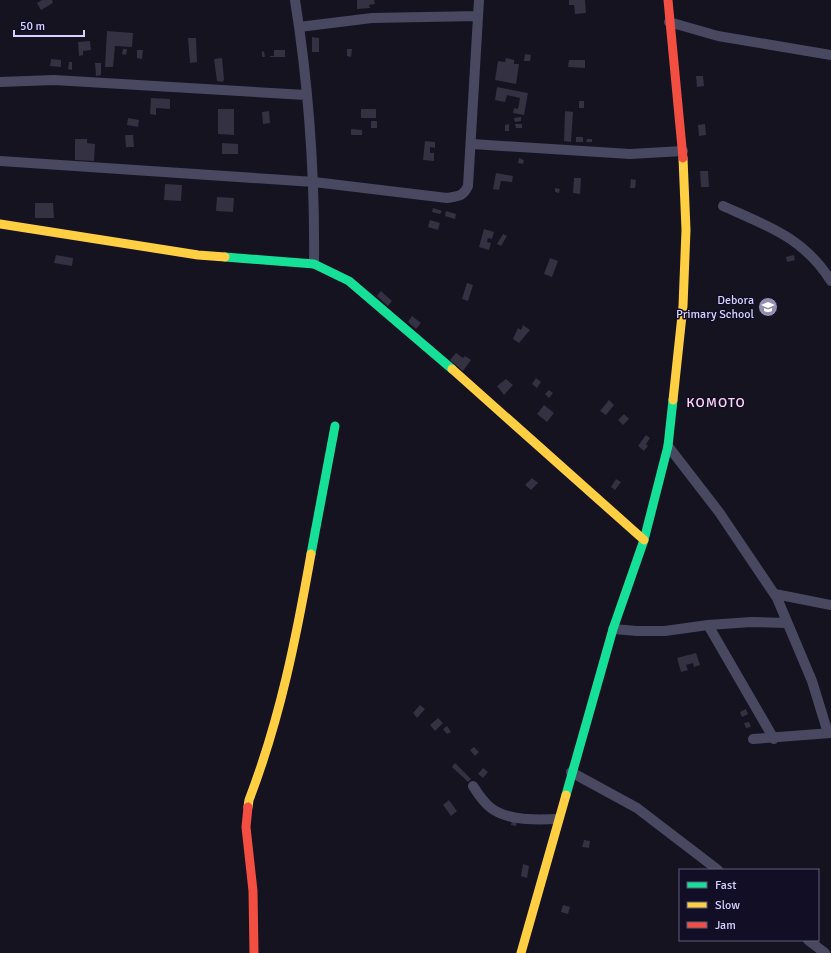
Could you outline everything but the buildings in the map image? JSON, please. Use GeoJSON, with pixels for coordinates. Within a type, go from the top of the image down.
{"type":"FeatureCollection","features":[{"type":"Feature","properties":{"kind":"street"},"geometry":{"type":"LineString","coordinates":[[295,0],[314,182],[314,264]]}},
{"type":"Feature","properties":{"kind":"street"},"geometry":{"type":"LineString","coordinates":[[0,161],[314,182],[447,198],[461,196],[465,193],[468,186],[472,144],[479,0]]}},
{"type":"Feature","properties":{"kind":"street"},"geometry":{"type":"LineString","coordinates":[[521,953],[571,772],[613,629],[644,540],[668,446],[683,306],[686,230],[683,151],[668,0]]}},
{"type":"Feature","properties":{"kind":"street"},"geometry":{"type":"LineString","coordinates":[[299,27],[372,18],[478,16]]}},
{"type":"Feature","properties":{"kind":"street"},"geometry":{"type":"LineString","coordinates":[[669,22],[718,36],[831,55]]}},
{"type":"Feature","properties":{"kind":"street"},"geometry":{"type":"LineString","coordinates":[[0,82],[54,80],[306,95]]}},
{"type":"Feature","properties":{"kind":"street"},"geometry":{"type":"LineString","coordinates":[[472,144],[630,154],[683,151]]}},
{"type":"Feature","properties":{"kind":"street"},"geometry":{"type":"LineString","coordinates":[[723,206],[777,230],[803,248],[821,266],[831,281]]}},
{"type":"Feature","properties":{"kind":"street"},"geometry":{"type":"LineString","coordinates":[[0,224],[198,255],[314,264],[349,280],[505,415],[644,540]]}},
{"type":"Feature","properties":{"kind":"street"},"geometry":{"type":"LineString","coordinates":[[254,953],[253,891],[246,827],[249,800],[267,752],[294,649],[335,426]]}},
{"type":"Feature","properties":{"kind":"street"},"geometry":{"type":"LineString","coordinates":[[668,446],[719,512],[775,594],[812,681],[829,733],[774,739],[753,739]]}},
{"type":"Feature","properties":{"kind":"street"},"geometry":{"type":"LineString","coordinates":[[775,594],[831,605]]}},
{"type":"Feature","properties":{"kind":"street"},"geometry":{"type":"LineString","coordinates":[[613,629],[665,631],[708,625],[751,622],[787,623]]}},
{"type":"Feature","properties":{"kind":"street"},"geometry":{"type":"LineString","coordinates":[[708,625],[774,739]]}},
{"type":"Feature","properties":{"kind":"street"},"geometry":{"type":"LineString","coordinates":[[571,772],[637,808],[717,869]]}},
{"type":"Feature","properties":{"kind":"street"},"geometry":{"type":"LineString","coordinates":[[473,786],[486,803],[498,812],[537,820],[558,819]]}},
{"type":"Feature","properties":{"kind":"street"},"geometry":{"type":"LineString","coordinates":[[809,941],[825,953]]}},
{"type":"Feature","properties":{"kind":"traffic: fast"},"geometry":{"type":"LineString","coordinates":[[225,257],[314,264],[349,281],[452,369]]}},
{"type":"Feature","properties":{"kind":"traffic: fast"},"geometry":{"type":"LineString","coordinates":[[566,795],[613,629],[644,540],[668,446],[673,400]]}},
{"type":"Feature","properties":{"kind":"traffic: fast"},"geometry":{"type":"LineString","coordinates":[[311,554],[335,426]]}},
{"type":"Feature","properties":{"kind":"traffic: slow"},"geometry":{"type":"LineString","coordinates":[[673,400],[683,306],[686,230],[683,158]]}},
{"type":"Feature","properties":{"kind":"traffic: slow"},"geometry":{"type":"LineString","coordinates":[[0,224],[198,255],[225,257]]}},
{"type":"Feature","properties":{"kind":"traffic: slow"},"geometry":{"type":"LineString","coordinates":[[452,369],[644,540]]}},
{"type":"Feature","properties":{"kind":"traffic: slow"},"geometry":{"type":"LineString","coordinates":[[248,807],[249,800],[270,739],[286,678],[311,554]]}},
{"type":"Feature","properties":{"kind":"traffic: slow"},"geometry":{"type":"LineString","coordinates":[[521,953],[566,795]]}},
{"type":"Feature","properties":{"kind":"traffic: jam"},"geometry":{"type":"LineString","coordinates":[[668,0],[683,158]]}},
{"type":"Feature","properties":{"kind":"traffic: jam"},"geometry":{"type":"LineString","coordinates":[[248,807],[246,827],[253,891],[254,953]]}},
{"type":"Feature","properties":{"kind":"place","name":"Debora Primary School"},"geometry":{"type":"Point","coordinates":[768,307]}},
{"type":"Feature","properties":{"kind":"district","name":"KOMOTO"},"geometry":{"type":"Point","coordinates":[716,402]}}]}
